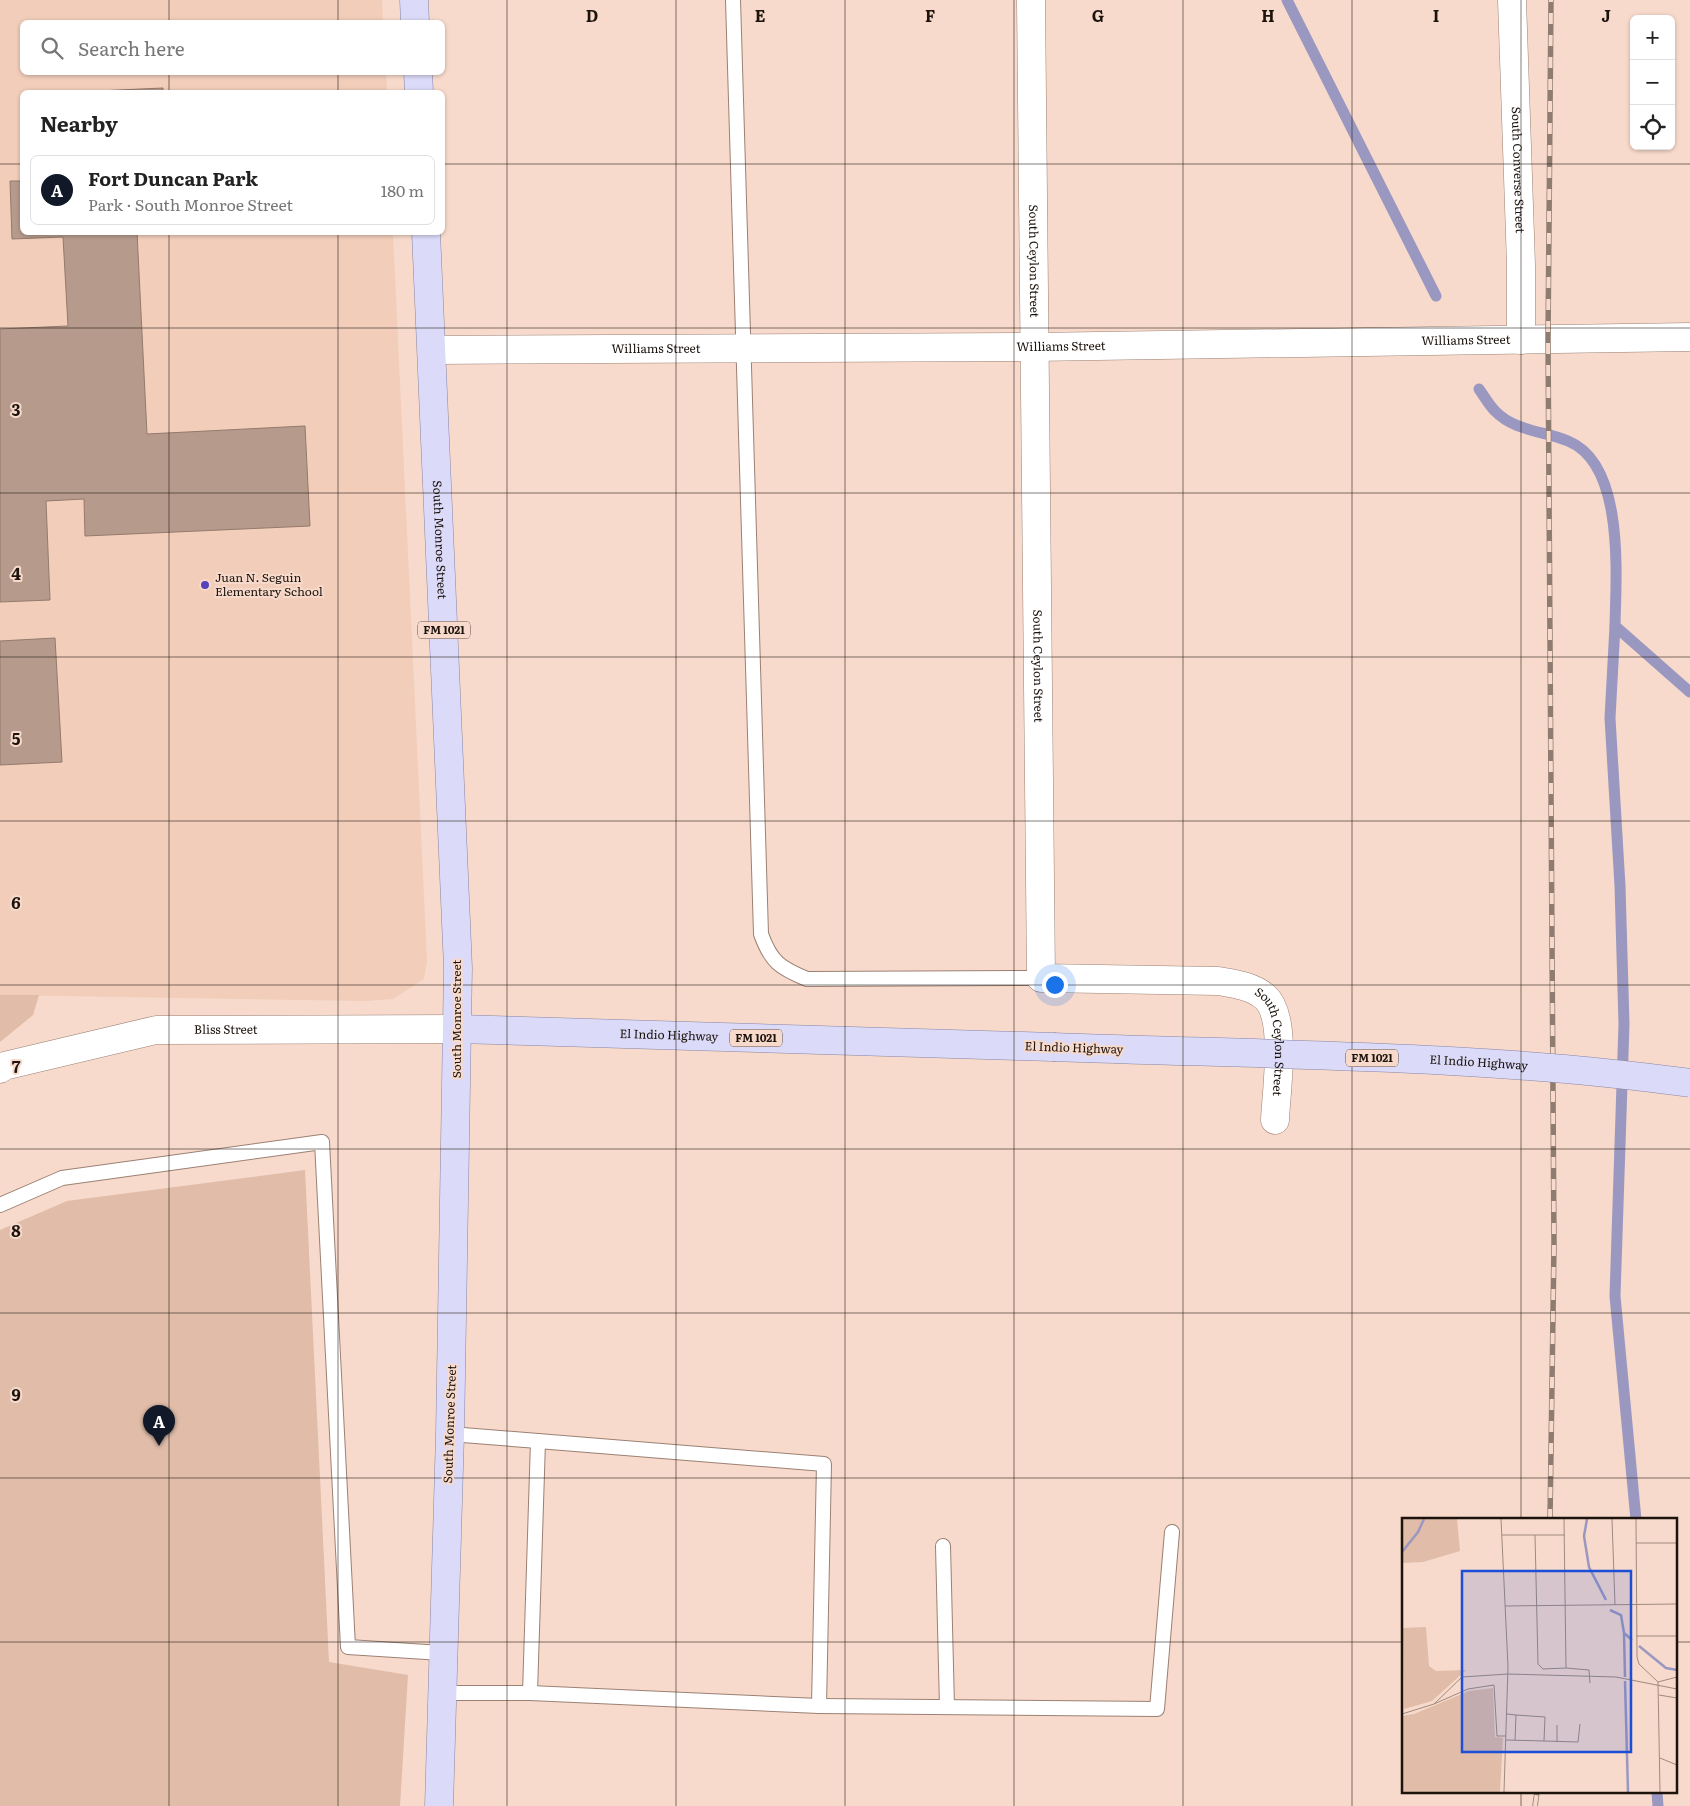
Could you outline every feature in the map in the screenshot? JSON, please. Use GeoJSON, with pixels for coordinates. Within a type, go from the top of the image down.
{"type":"FeatureCollection","features":[{"type":"Feature","properties":{"kind":"main road"},"geometry":{"type":"LineString","coordinates":[[414,0],[415,20]]}},
{"type":"Feature","properties":{"kind":"main road"},"geometry":{"type":"LineString","coordinates":[[418,75],[419,90]]}},
{"type":"Feature","properties":{"kind":"main road","name":"South Monroe Street"},"geometry":{"type":"LineString","coordinates":[[426,235],[458,968],[450,1434],[442,1653],[439,1806]]}},
{"type":"Feature","properties":{"kind":"main road","name":"El Indio Highway"},"geometry":{"type":"LineString","coordinates":[[458,1029],[1053,1047],[1431,1061],[1532,1067],[1690,1083]]}},
{"type":"Feature","properties":{"kind":"street","name":"South Ceylon Street"},"geometry":{"type":"LineString","coordinates":[[1031,0],[1041,978],[1218,980],[1247,986],[1266,998],[1275,1013],[1279,1036],[1275,1120]]}},
{"type":"Feature","properties":{"kind":"street","name":"South Converse Street"},"geometry":{"type":"LineString","coordinates":[[1512,0],[1521,265],[1521,340]]}},
{"type":"Feature","properties":{"kind":"street","name":"Williams Street"},"geometry":{"type":"LineString","coordinates":[[432,350],[1034,347],[1690,338]]}},
{"type":"Feature","properties":{"kind":"street","name":"Bliss Street"},"geometry":{"type":"LineString","coordinates":[[0,1069],[4,1066],[156,1030],[458,1029]]}},
{"type":"Feature","properties":{"kind":"lane"},"geometry":{"type":"LineString","coordinates":[[733,0],[761,934],[768,954],[783,969],[807,979],[1041,978]]}},
{"type":"Feature","properties":{"kind":"lane"},"geometry":{"type":"LineString","coordinates":[[0,1205],[62,1178],[322,1142],[348,1647],[442,1653]]}},
{"type":"Feature","properties":{"kind":"lane"},"geometry":{"type":"LineString","coordinates":[[450,1434],[824,1464],[819,1706]]}},
{"type":"Feature","properties":{"kind":"lane"},"geometry":{"type":"LineString","coordinates":[[530,1693],[538,1441]]}},
{"type":"Feature","properties":{"kind":"lane"},"geometry":{"type":"LineString","coordinates":[[441,1693],[530,1693],[819,1706],[1157,1709],[1172,1532]]}},
{"type":"Feature","properties":{"kind":"lane"},"geometry":{"type":"LineString","coordinates":[[943,1546],[947,1707]]}},
{"type":"Feature","properties":{"kind":"shaded area","name":"Juan N. Seguin Elementary School"},"geometry":{"type":"Polygon","coordinates":[[[0,0],[382,0],[383,20],[20,20],[20,75],[386,75],[387,90],[20,90],[20,235],[393,235],[427,961],[424,979],[393,999],[366,1001],[0,995],[0,0]]]}},
{"type":"Feature","properties":{"kind":"shaded area"},"geometry":{"type":"Polygon","coordinates":[[[0,995],[39,995],[33,1015],[0,1042],[0,995]]]}},
{"type":"Feature","properties":{"kind":"shaded area"},"geometry":{"type":"Polygon","coordinates":[[[305,1170],[329,1662],[408,1675],[400,1806],[0,1806],[0,1230],[67,1201],[305,1170]]]}},
{"type":"Feature","properties":{"kind":"building"},"geometry":{"type":"Polygon","coordinates":[[[163,88],[163,90],[119,90],[163,88]]]}},
{"type":"Feature","properties":{"kind":"building"},"geometry":{"type":"Polygon","coordinates":[[[10,181],[20,181],[20,235],[137,235],[147,434],[305,426],[310,526],[85,536],[84,499],[46,501],[50,600],[0,602],[0,329],[68,326],[63,237],[12,239],[10,181]]]}},
{"type":"Feature","properties":{"kind":"building"},"geometry":{"type":"Polygon","coordinates":[[[55,638],[62,762],[0,765],[0,641],[55,638]]]}},
{"type":"Feature","properties":{"kind":"waterway"},"geometry":{"type":"LineString","coordinates":[[1287,0],[1436,296]]}},
{"type":"Feature","properties":{"kind":"waterway"},"geometry":{"type":"LineString","coordinates":[[1479,389],[1495,411],[1503,418],[1520,427],[1568,441],[1586,453],[1600,472],[1608,496],[1616,551],[1615,626],[1690,692]]}},
{"type":"Feature","properties":{"kind":"waterway"},"geometry":{"type":"LineString","coordinates":[[1615,626],[1610,718],[1620,886],[1624,1024],[1615,1296],[1636,1518]]}},
{"type":"Feature","properties":{"kind":"waterway"},"geometry":{"type":"LineString","coordinates":[[1657,1794],[1658,1806]]}},
{"type":"Feature","properties":{"kind":"railway"},"geometry":{"type":"LineString","coordinates":[[1550,1518],[1554,1245],[1548,339],[1551,0]]}},
{"type":"Feature","properties":{"kind":"railway"},"geometry":{"type":"LineString","coordinates":[[1535,1806],[1537,1794]]}},
{"type":"Feature","properties":{"kind":"place","name":"Juan N. Seguin Elementary School"},"geometry":{"type":"Point","coordinates":[205,585]}},
{"type":"Feature","properties":{"kind":"place","name":"Fort Duncan Park"},"geometry":{"type":"Point","coordinates":[159,1446]}}]}
